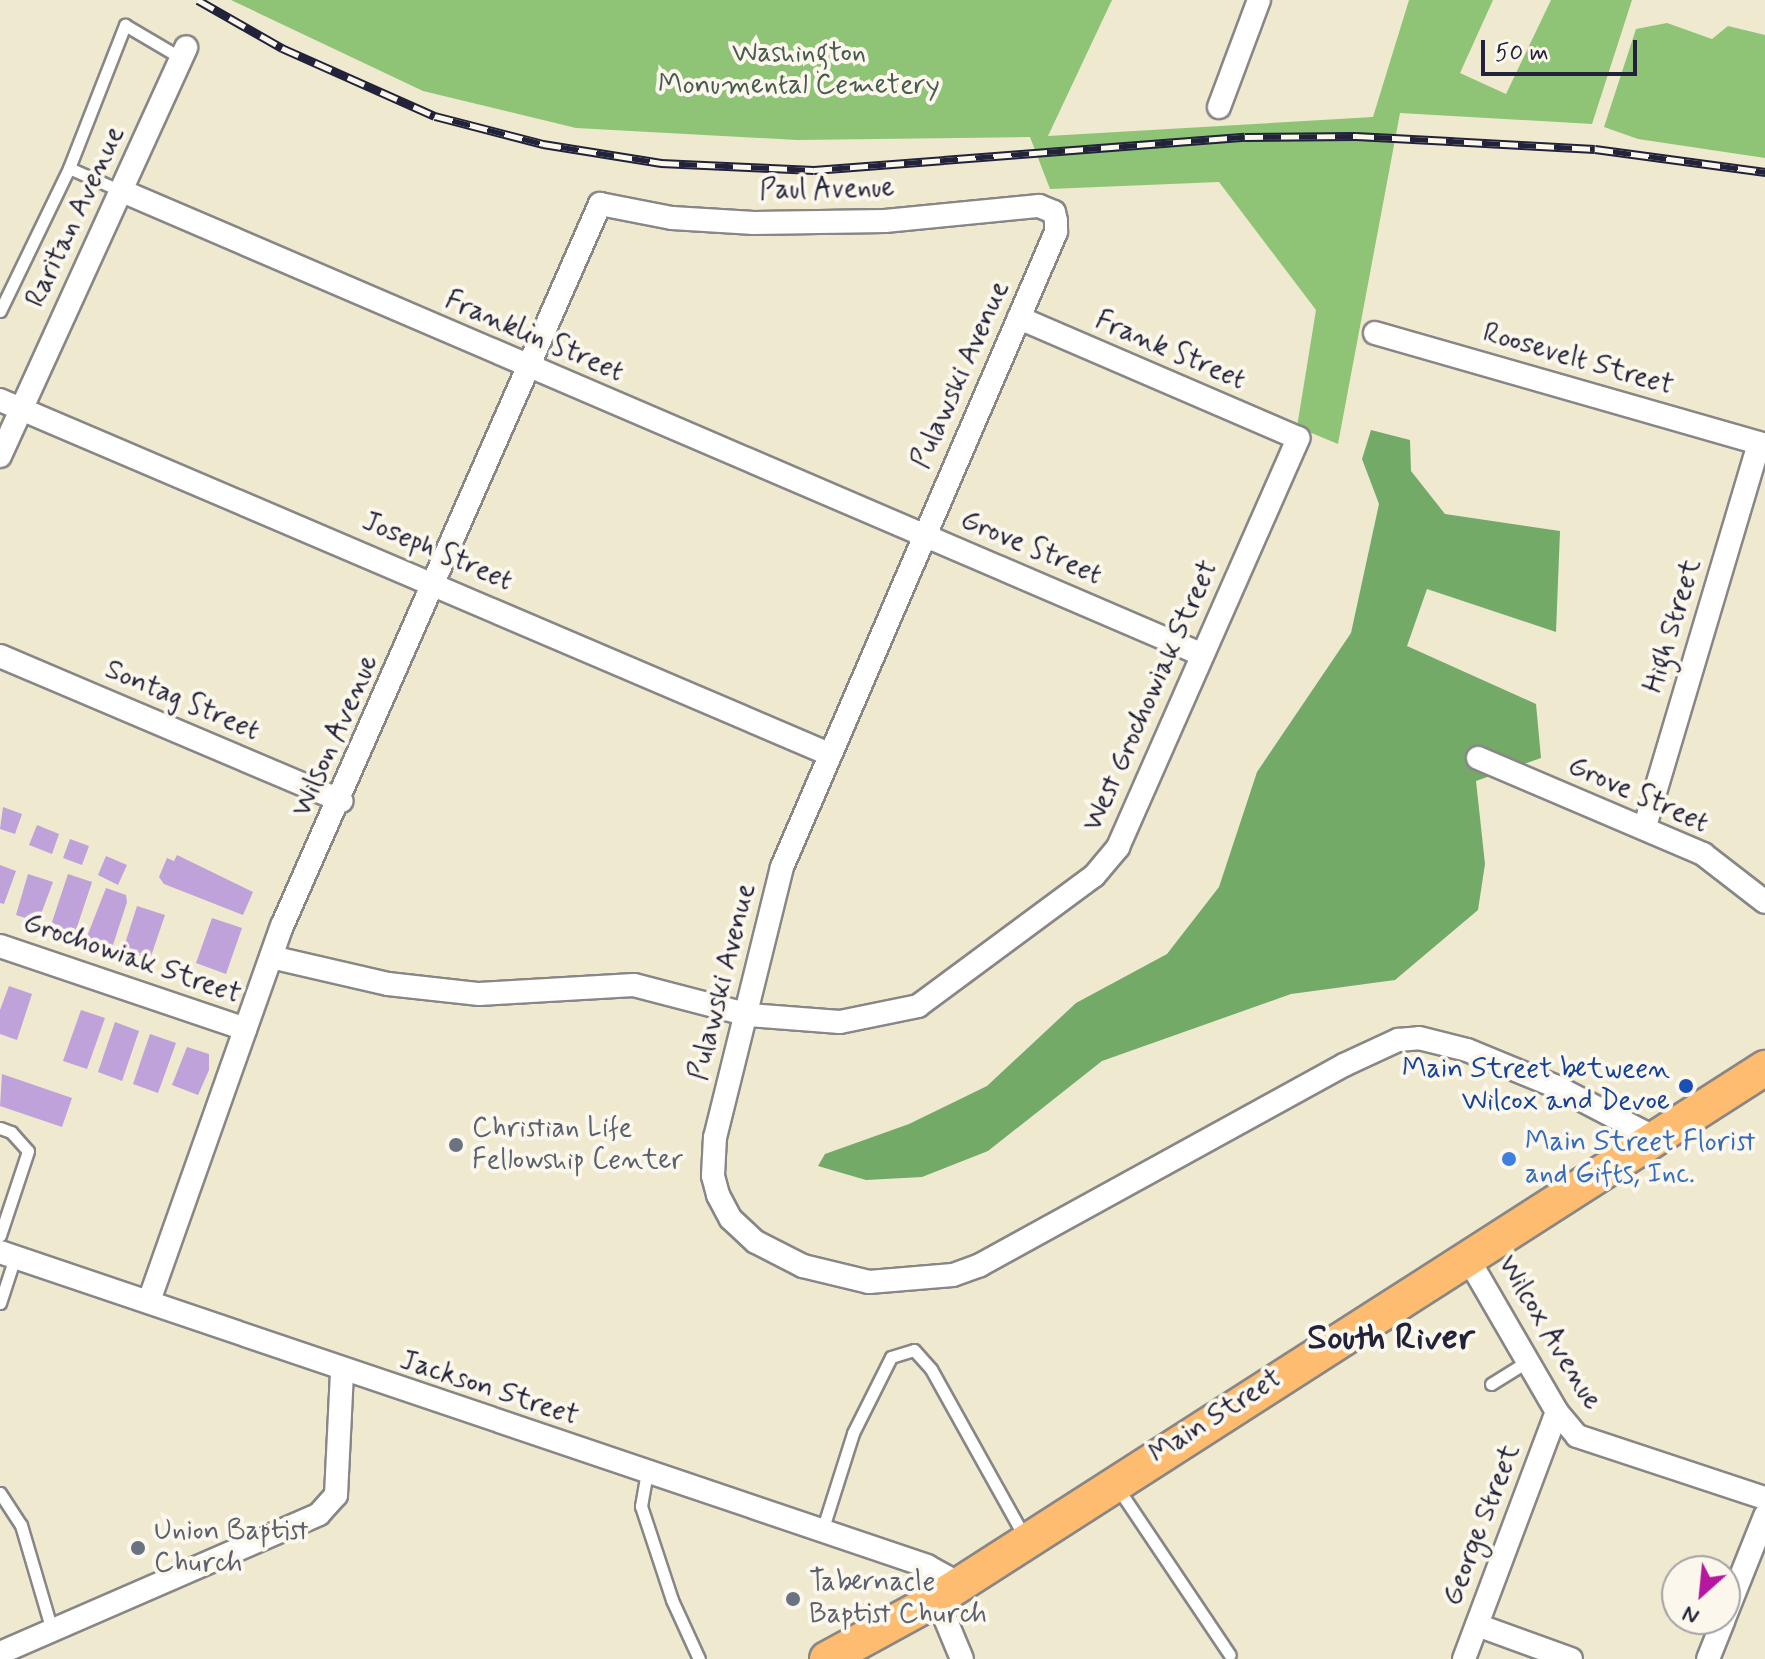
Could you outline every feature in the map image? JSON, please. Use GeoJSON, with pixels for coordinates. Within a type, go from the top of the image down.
{"type":"FeatureCollection","features":[{"type":"Feature","properties":{"kind":"main road","name":"Main Street"},"geometry":{"type":"LineString","coordinates":[[827,1659],[948,1592],[1466,1255],[1765,1068]]}},
{"type":"Feature","properties":{"kind":"street"},"geometry":{"type":"LineString","coordinates":[[1219,107],[1259,0]]}},
{"type":"Feature","properties":{"kind":"street","name":"Raritan Avenue"},"geometry":{"type":"LineString","coordinates":[[0,456],[10,404],[122,191],[184,52]]}},
{"type":"Feature","properties":{"kind":"street","name":"Franklin Street"},"geometry":{"type":"LineString","coordinates":[[122,191],[531,369],[923,534]]}},
{"type":"Feature","properties":{"kind":"street","name":"Wilson Avenue"},"geometry":{"type":"LineString","coordinates":[[149,1301],[271,957],[531,369],[600,204]]}},
{"type":"Feature","properties":{"kind":"street","name":"Paul Avenue"},"geometry":{"type":"LineString","coordinates":[[600,204],[672,218],[754,223],[885,221],[1039,206],[1054,212]]}},
{"type":"Feature","properties":{"kind":"street","name":"Pulawski Avenue"},"geometry":{"type":"LineString","coordinates":[[1054,212],[1056,232],[923,534],[782,867],[749,1015],[715,1137],[713,1176],[718,1195],[731,1219],[777,1256],[869,1282],[924,1280],[980,1265],[1344,1065],[1398,1040],[1419,1038],[1467,1050],[1557,1087],[1655,1138]]}},
{"type":"Feature","properties":{"kind":"street","name":"Frank Street"},"geometry":{"type":"LineString","coordinates":[[1019,318],[1298,438]]}},
{"type":"Feature","properties":{"kind":"street","name":"Roosevelt Street"},"geometry":{"type":"LineString","coordinates":[[1375,333],[1762,444]]}},
{"type":"Feature","properties":{"kind":"street","name":"Joseph Street"},"geometry":{"type":"LineString","coordinates":[[10,404],[829,754]]}},
{"type":"Feature","properties":{"kind":"street","name":"West Grochowiak Street"},"geometry":{"type":"LineString","coordinates":[[271,957],[388,984],[479,994],[634,985],[749,1015],[840,1022],[918,1006],[1094,876],[1118,847],[1298,438]]}},
{"type":"Feature","properties":{"kind":"street","name":"High Street"},"geometry":{"type":"LineString","coordinates":[[1645,826],[1762,444]]}},
{"type":"Feature","properties":{"kind":"street","name":"Grove Street"},"geometry":{"type":"LineString","coordinates":[[923,534],[1203,655]]}},
{"type":"Feature","properties":{"kind":"street","name":"Sontag Street"},"geometry":{"type":"LineString","coordinates":[[0,656],[341,801]]}},
{"type":"Feature","properties":{"kind":"street","name":"Grove Street"},"geometry":{"type":"LineString","coordinates":[[1478,758],[1645,826],[1703,854],[1765,902]]}},
{"type":"Feature","properties":{"kind":"street","name":"Grochowiak Street"},"geometry":{"type":"LineString","coordinates":[[0,946],[245,1029]]}},
{"type":"Feature","properties":{"kind":"street","name":"Jackson Street"},"geometry":{"type":"LineString","coordinates":[[7,1254],[149,1301],[342,1372],[927,1566],[948,1592]]}},
{"type":"Feature","properties":{"kind":"street","name":"Wilcox Avenue"},"geometry":{"type":"LineString","coordinates":[[1466,1255],[1557,1412],[1577,1436],[1765,1498]]}},
{"type":"Feature","properties":{"kind":"street"},"geometry":{"type":"LineString","coordinates":[[0,1653],[319,1514],[336,1495],[342,1372]]}},
{"type":"Feature","properties":{"kind":"street","name":"George Street"},"geometry":{"type":"LineString","coordinates":[[1464,1659],[1557,1412]]}},
{"type":"Feature","properties":{"kind":"street"},"geometry":{"type":"LineString","coordinates":[[1741,1576],[1765,1516]]}},
{"type":"Feature","properties":{"kind":"street"},"geometry":{"type":"LineString","coordinates":[[948,1592],[962,1659]]}},
{"type":"Feature","properties":{"kind":"street"},"geometry":{"type":"LineString","coordinates":[[1477,1625],[1571,1659]]}},
{"type":"Feature","properties":{"kind":"street"},"geometry":{"type":"LineString","coordinates":[[1708,1659],[1717,1635]]}},
{"type":"Feature","properties":{"kind":"lane"},"geometry":{"type":"LineString","coordinates":[[0,311],[69,168],[125,25],[184,52]]}},
{"type":"Feature","properties":{"kind":"lane"},"geometry":{"type":"LineString","coordinates":[[69,168],[122,191]]}},
{"type":"Feature","properties":{"kind":"lane"},"geometry":{"type":"LineString","coordinates":[[0,1128],[11,1132],[28,1151],[0,1235]]}},
{"type":"Feature","properties":{"kind":"lane"},"geometry":{"type":"LineString","coordinates":[[0,1303],[7,1254]]}},
{"type":"Feature","properties":{"kind":"lane"},"geometry":{"type":"LineString","coordinates":[[822,1531],[853,1433],[891,1357],[914,1350],[931,1369],[1026,1540]]}},
{"type":"Feature","properties":{"kind":"lane"},"geometry":{"type":"LineString","coordinates":[[1491,1384],[1528,1361]]}},
{"type":"Feature","properties":{"kind":"lane"},"geometry":{"type":"LineString","coordinates":[[647,1472],[641,1506],[672,1600],[699,1659]]}},
{"type":"Feature","properties":{"kind":"lane"},"geometry":{"type":"LineString","coordinates":[[1115,1483],[1230,1655]]}},
{"type":"Feature","properties":{"kind":"lane"},"geometry":{"type":"LineString","coordinates":[[0,1493],[21,1525],[52,1630]]}},
{"type":"Feature","properties":{"kind":"green space","name":"Washington Monumental Cemetery"},"geometry":{"type":"Polygon","coordinates":[[[231,0],[1112,0],[1048,136],[1373,117],[1409,0],[1493,0],[1460,73],[1506,94],[1551,0],[1632,0],[1592,124],[1400,113],[1338,444],[1297,427],[1316,310],[1219,182],[1050,189],[1030,137],[797,140],[576,128],[423,91],[231,0]]]}},
{"type":"Feature","properties":{"kind":"green space"},"geometry":{"type":"Polygon","coordinates":[[[1667,23],[1712,39],[1728,26],[1765,35],[1765,158],[1638,139],[1604,127],[1636,29],[1667,23]]]}},
{"type":"Feature","properties":{"kind":"green space"},"geometry":{"type":"Polygon","coordinates":[[[1371,430],[1410,440],[1411,471],[1445,514],[1560,531],[1556,632],[1427,589],[1407,646],[1536,704],[1541,758],[1476,781],[1485,864],[1478,910],[1395,980],[1291,994],[1102,1061],[988,1151],[922,1177],[866,1180],[818,1166],[825,1154],[909,1124],[987,1086],[1076,1003],[1167,954],[1219,887],[1257,772],[1351,633],[1379,504],[1362,459],[1371,430]]]}},
{"type":"Feature","properties":{"kind":"building"},"geometry":{"type":"Polygon","coordinates":[[[3,807],[22,814],[15,834],[0,829],[3,807]]]}},
{"type":"Feature","properties":{"kind":"building"},"geometry":{"type":"Polygon","coordinates":[[[37,825],[59,834],[52,854],[29,845],[37,825]]]}},
{"type":"Feature","properties":{"kind":"building"},"geometry":{"type":"Polygon","coordinates":[[[70,839],[89,846],[82,865],[63,858],[70,839]]]}},
{"type":"Feature","properties":{"kind":"building"},"geometry":{"type":"Polygon","coordinates":[[[177,855],[253,892],[243,915],[164,884],[159,877],[167,858],[174,861],[177,855]]]}},
{"type":"Feature","properties":{"kind":"building"},"geometry":{"type":"Polygon","coordinates":[[[106,856],[127,865],[118,885],[98,875],[106,856]]]}},
{"type":"Feature","properties":{"kind":"building"},"geometry":{"type":"Polygon","coordinates":[[[0,865],[16,871],[4,904],[0,903],[0,865]]]}},
{"type":"Feature","properties":{"kind":"building"},"geometry":{"type":"Polygon","coordinates":[[[28,874],[53,882],[38,922],[16,915],[28,874]]]}},
{"type":"Feature","properties":{"kind":"building"},"geometry":{"type":"Polygon","coordinates":[[[68,874],[92,882],[75,933],[51,925],[68,874]]]}},
{"type":"Feature","properties":{"kind":"building"},"geometry":{"type":"Polygon","coordinates":[[[106,888],[126,895],[127,902],[112,948],[86,939],[106,888]]]}},
{"type":"Feature","properties":{"kind":"building"},"geometry":{"type":"Polygon","coordinates":[[[137,906],[165,915],[150,959],[123,950],[137,906]]]}},
{"type":"Feature","properties":{"kind":"building"},"geometry":{"type":"Polygon","coordinates":[[[212,918],[242,928],[226,974],[196,963],[212,918]]]}},
{"type":"Feature","properties":{"kind":"building"},"geometry":{"type":"Polygon","coordinates":[[[9,986],[32,994],[17,1040],[0,1034],[0,1010],[9,986]]]}},
{"type":"Feature","properties":{"kind":"building"},"geometry":{"type":"Polygon","coordinates":[[[81,1010],[105,1018],[87,1069],[63,1061],[81,1010]]]}},
{"type":"Feature","properties":{"kind":"building"},"geometry":{"type":"Polygon","coordinates":[[[115,1022],[139,1031],[122,1081],[98,1072],[115,1022]]]}},
{"type":"Feature","properties":{"kind":"building"},"geometry":{"type":"Polygon","coordinates":[[[150,1034],[176,1043],[158,1093],[133,1084],[150,1034]]]}},
{"type":"Feature","properties":{"kind":"building"},"geometry":{"type":"Polygon","coordinates":[[[187,1047],[209,1054],[209,1070],[198,1095],[172,1085],[187,1047]]]}},
{"type":"Feature","properties":{"kind":"building"},"geometry":{"type":"Polygon","coordinates":[[[2,1074],[72,1098],[62,1127],[0,1106],[2,1074]]]}},
{"type":"Feature","properties":{"kind":"railway"},"geometry":{"type":"LineString","coordinates":[[198,0],[282,48],[435,116],[543,144],[661,163],[814,170],[1245,137],[1356,136],[1595,149],[1765,172]]}},
{"type":"Feature","properties":{"kind":"place","name":"Main Street between Wilcox and Devoe"},"geometry":{"type":"Point","coordinates":[1686,1086]}},
{"type":"Feature","properties":{"kind":"place","name":"Christian Life Fellowship Center"},"geometry":{"type":"Point","coordinates":[456,1145]}},
{"type":"Feature","properties":{"kind":"place","name":"Main Street Florist and Gifts, Inc."},"geometry":{"type":"Point","coordinates":[1509,1159]}},
{"type":"Feature","properties":{"kind":"place","name":"Union Baptist Church"},"geometry":{"type":"Point","coordinates":[138,1548]}},
{"type":"Feature","properties":{"kind":"place","name":"Tabernacle Baptist Church"},"geometry":{"type":"Point","coordinates":[793,1599]}},
{"type":"Feature","properties":{"kind":"district","name":"South River"},"geometry":{"type":"Point","coordinates":[1391,1339]}}]}
